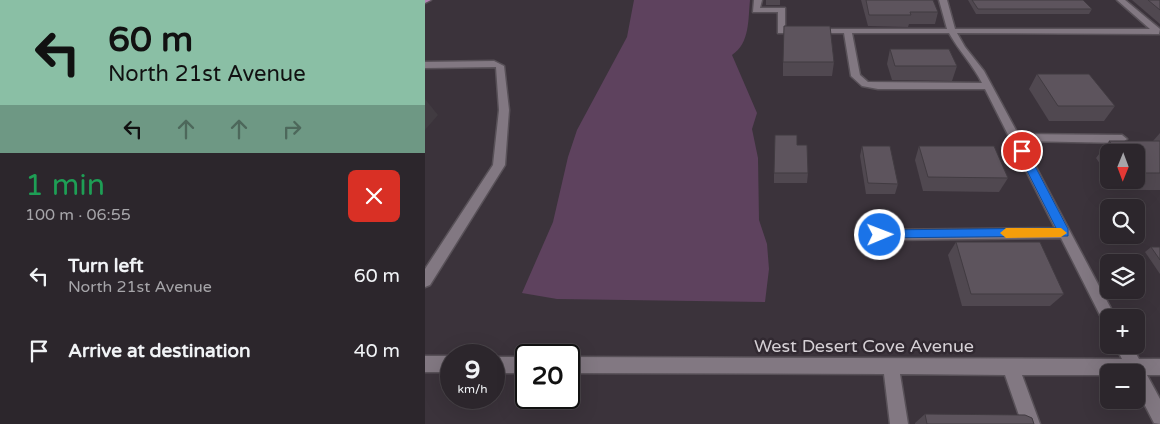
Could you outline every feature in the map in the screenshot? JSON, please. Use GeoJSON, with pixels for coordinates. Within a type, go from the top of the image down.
{"type":"FeatureCollection","features":[{"type":"Feature","properties":{"kind":"street"},"geometry":{"type":"LineString","coordinates":[[757,0],[756,10],[782,10],[781,31],[1157,29]]}},
{"type":"Feature","properties":{"kind":"street"},"geometry":{"type":"LineString","coordinates":[[943,0],[952,31],[961,48],[980,71],[1104,309]]}},
{"type":"Feature","properties":{"kind":"street"},"geometry":{"type":"LineString","coordinates":[[1121,0],[1157,29]]}},
{"type":"Feature","properties":{"kind":"street"},"geometry":{"type":"LineString","coordinates":[[848,31],[856,76],[865,84],[878,86],[988,86]]}},
{"type":"Feature","properties":{"kind":"street"},"geometry":{"type":"LineString","coordinates":[[425,65],[494,64],[500,66],[504,110],[499,165],[425,281]]}},
{"type":"Feature","properties":{"kind":"street"},"geometry":{"type":"LineString","coordinates":[[1015,137],[1122,139]]}},
{"type":"Feature","properties":{"kind":"street"},"geometry":{"type":"LineString","coordinates":[[880,235],[1064,233]]}},
{"type":"Feature","properties":{"kind":"street"},"geometry":{"type":"LineString","coordinates":[[425,364],[440,364]]}},
{"type":"Feature","properties":{"kind":"street","name":"West Desert Cove Avenue"},"geometry":{"type":"LineString","coordinates":[[580,365],[1100,368]]}},
{"type":"Feature","properties":{"kind":"street"},"geometry":{"type":"LineString","coordinates":[[891,366],[899,424]]}},
{"type":"Feature","properties":{"kind":"street"},"geometry":{"type":"LineString","coordinates":[[1011,367],[1031,424]]}},
{"type":"Feature","properties":{"kind":"street","name":"West Desert Cove Avenue"},"geometry":{"type":"LineString","coordinates":[[1145,368],[1160,367]]}},
{"type":"Feature","properties":{"kind":"street"},"geometry":{"type":"LineString","coordinates":[[1145,389],[1160,417]]}},
{"type":"Feature","properties":{"kind":"shaded area"},"geometry":{"type":"Polygon","coordinates":[[[634,0],[750,0],[745,38],[738,50],[732,55],[757,113],[752,129],[758,158],[759,220],[767,244],[769,269],[765,302],[557,299],[522,293],[553,222],[568,157],[577,130],[627,37],[634,0]]]}},
{"type":"Feature","properties":{"kind":"building"},"geometry":{"type":"Polygon","coordinates":[[[866,0],[933,0],[938,12],[910,12],[911,15],[869,15],[866,0]]]}},
{"type":"Feature","properties":{"kind":"building"},"geometry":{"type":"Polygon","coordinates":[[[972,0],[1083,0],[1092,9],[978,9],[972,0]]]}},
{"type":"Feature","properties":{"kind":"building"},"geometry":{"type":"Polygon","coordinates":[[[1148,0],[1160,0],[1160,10],[1148,0]]]}},
{"type":"Feature","properties":{"kind":"building"},"geometry":{"type":"Polygon","coordinates":[[[784,26],[830,26],[834,62],[783,62],[784,26]]]}},
{"type":"Feature","properties":{"kind":"building"},"geometry":{"type":"Polygon","coordinates":[[[890,49],[949,49],[957,66],[895,66],[890,49]]]}},
{"type":"Feature","properties":{"kind":"building"},"geometry":{"type":"Polygon","coordinates":[[[1037,74],[1089,74],[1115,106],[1058,106],[1037,74]]]}},
{"type":"Feature","properties":{"kind":"building"},"geometry":{"type":"Polygon","coordinates":[[[775,135],[797,135],[797,145],[807,145],[808,173],[774,173],[775,135]]]}},
{"type":"Feature","properties":{"kind":"building"},"geometry":{"type":"Polygon","coordinates":[[[1109,141],[1160,141],[1160,173],[1145,173],[1145,144],[1111,144],[1109,141]]]}},
{"type":"Feature","properties":{"kind":"building"},"geometry":{"type":"Polygon","coordinates":[[[862,146],[890,146],[898,184],[868,183],[862,146]]]}},
{"type":"Feature","properties":{"kind":"building"},"geometry":{"type":"Polygon","coordinates":[[[919,146],[994,146],[1008,178],[928,177],[919,146]]]}},
{"type":"Feature","properties":{"kind":"building"},"geometry":{"type":"Polygon","coordinates":[[[956,242],[1040,242],[1064,294],[971,294],[956,242]]]}},
{"type":"Feature","properties":{"kind":"building"},"geometry":{"type":"Polygon","coordinates":[[[1151,247],[1160,247],[1160,260],[1151,247]]]}},
{"type":"Feature","properties":{"kind":"building"},"geometry":{"type":"Polygon","coordinates":[[[925,414],[1025,415],[1032,418],[1034,424],[927,424],[925,414]]]}},
{"type":"Feature","properties":{"kind":"slow traffic"},"geometry":{"type":"LineString","coordinates":[[1006,233],[1061,233]]}},
{"type":"Feature","properties":{"kind":"route"},"geometry":{"type":"LineString","coordinates":[[880,235],[1064,233],[1022,151]]}}]}
